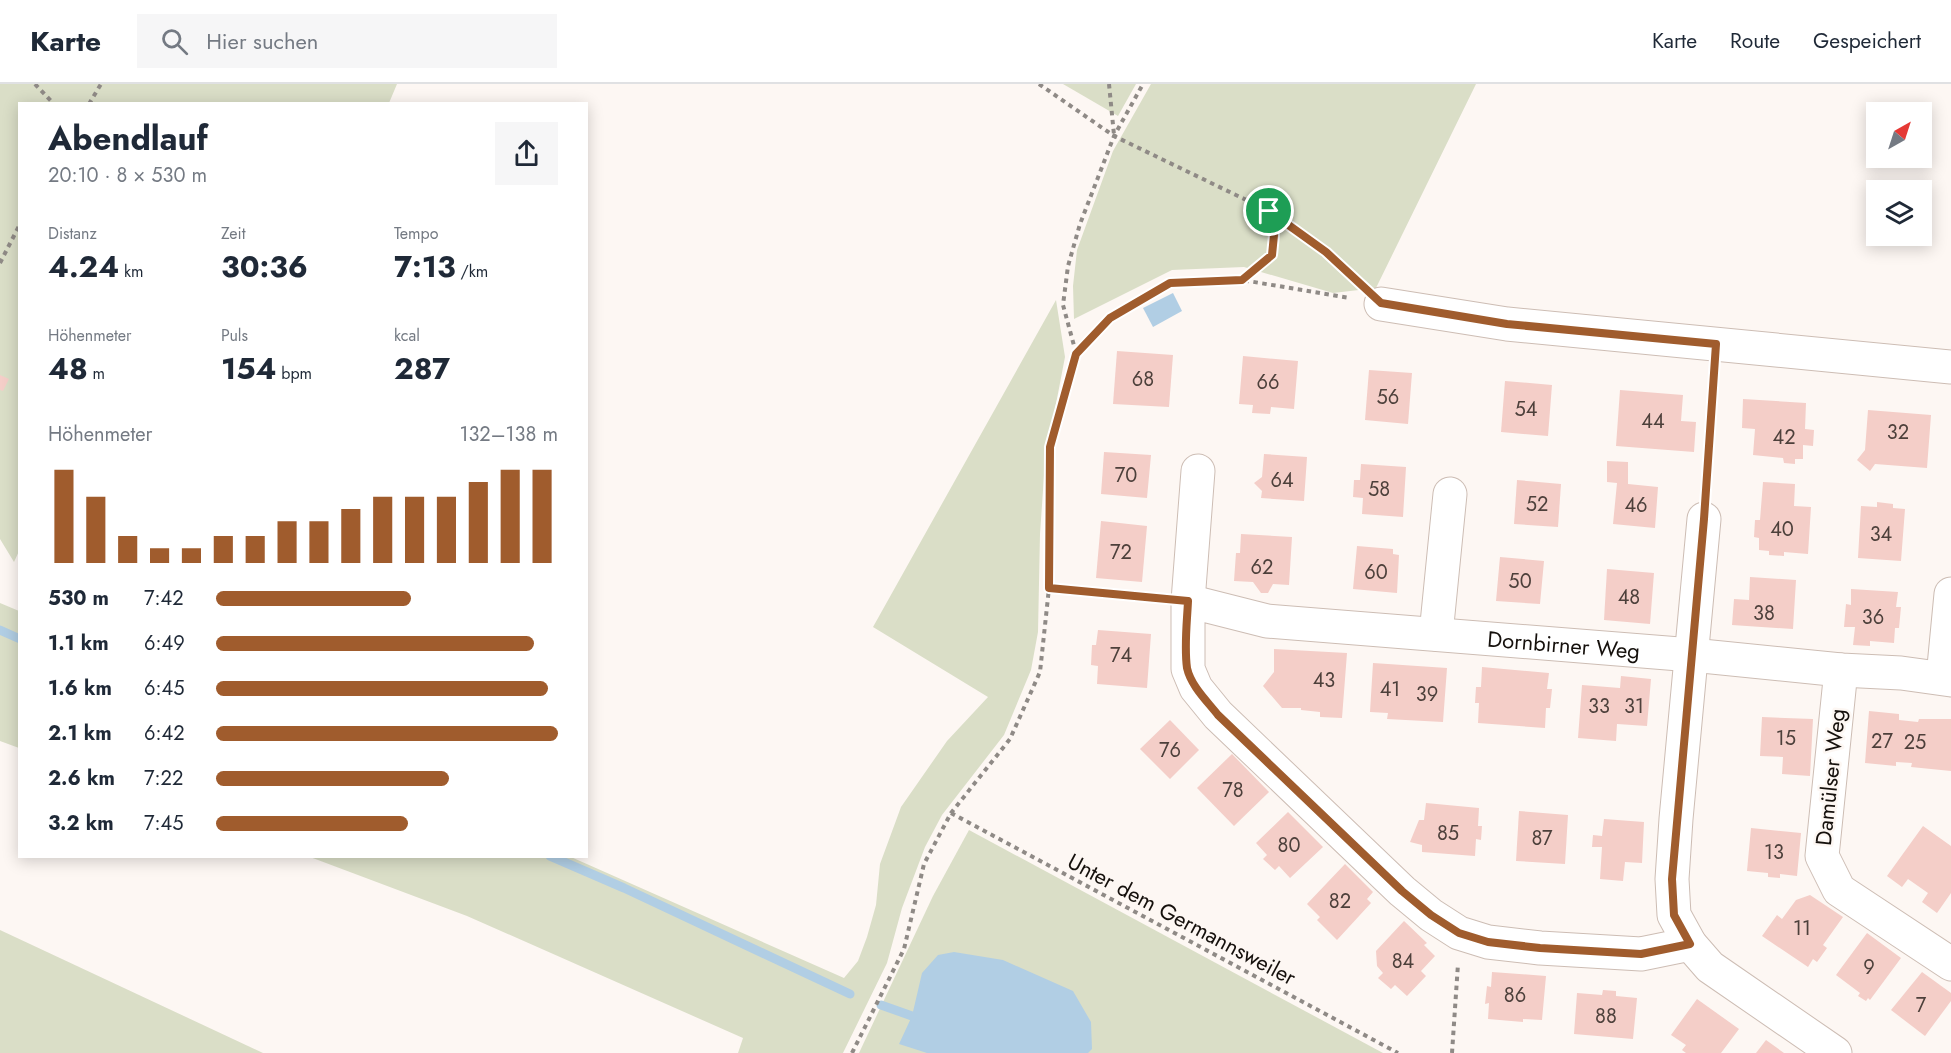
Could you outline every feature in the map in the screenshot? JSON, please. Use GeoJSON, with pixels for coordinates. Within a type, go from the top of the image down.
{"type":"FeatureCollection","features":[{"type":"Feature","properties":{"kind":"street"},"geometry":{"type":"LineString","coordinates":[[1381,303],[1507,324],[1951,367]]}},
{"type":"Feature","properties":{"kind":"street"},"geometry":{"type":"LineString","coordinates":[[1198,471],[1186,645],[1188,669],[1196,688],[1218,715],[1402,891],[1431,915],[1459,933],[1488,942],[1540,948],[1641,954],[1690,944]]}},
{"type":"Feature","properties":{"kind":"street"},"geometry":{"type":"LineString","coordinates":[[1436,634],[1450,494]]}},
{"type":"Feature","properties":{"kind":"street"},"geometry":{"type":"LineString","coordinates":[[1704,519],[1672,879],[1674,915],[1690,944],[1710,967],[1835,1053]]}},
{"type":"Feature","properties":{"kind":"street","name":"Dornbirner Weg"},"geometry":{"type":"LineString","coordinates":[[1188,601],[1267,621],[1692,655],[1947,679],[1951,594]]}},
{"type":"Feature","properties":{"kind":"street","name":"Damülser Weg"},"geometry":{"type":"LineString","coordinates":[[1841,670],[1822,856],[1839,890],[1951,964]]}},
{"type":"Feature","properties":{"kind":"path"},"geometry":{"type":"LineString","coordinates":[[35,84],[52,102]]}},
{"type":"Feature","properties":{"kind":"path"},"geometry":{"type":"LineString","coordinates":[[90,102],[101,84]]}},
{"type":"Feature","properties":{"kind":"path"},"geometry":{"type":"LineString","coordinates":[[1038,84],[1114,136],[1269,211],[1326,252],[1381,303]]}},
{"type":"Feature","properties":{"kind":"path"},"geometry":{"type":"LineString","coordinates":[[1109,84],[1114,136]]}},
{"type":"Feature","properties":{"kind":"path"},"geometry":{"type":"LineString","coordinates":[[1076,354],[1063,305],[1068,266],[1080,224],[1114,136],[1143,84]]}},
{"type":"Feature","properties":{"kind":"path"},"geometry":{"type":"LineString","coordinates":[[1242,280],[1272,255],[1274,235],[1269,211]]}},
{"type":"Feature","properties":{"kind":"path"},"geometry":{"type":"LineString","coordinates":[[0,263],[18,228]]}},
{"type":"Feature","properties":{"kind":"path"},"geometry":{"type":"LineString","coordinates":[[852,1053],[904,949],[924,864],[951,813],[1010,739],[1040,672],[1049,588],[1050,447],[1076,354],[1110,318],[1170,283],[1242,280],[1381,303]]}},
{"type":"Feature","properties":{"kind":"path"},"geometry":{"type":"LineString","coordinates":[[1704,519],[1716,344]]}},
{"type":"Feature","properties":{"kind":"path"},"geometry":{"type":"LineString","coordinates":[[1049,588],[1188,601]]}},
{"type":"Feature","properties":{"kind":"path","name":"Unter dem Germannsweiler"},"geometry":{"type":"LineString","coordinates":[[951,813],[1398,1053]]}},
{"type":"Feature","properties":{"kind":"path"},"geometry":{"type":"LineString","coordinates":[[1452,1053],[1459,933]]}},
{"type":"Feature","properties":{"kind":"green space"},"geometry":{"type":"Polygon","coordinates":[[[0,84],[397,84],[389,102],[18,102],[18,553],[14,562],[0,539],[0,84]]]}},
{"type":"Feature","properties":{"kind":"green space"},"geometry":{"type":"Polygon","coordinates":[[[1063,84],[1136,84],[1118,116],[1063,84]]]}},
{"type":"Feature","properties":{"kind":"green space"},"geometry":{"type":"Polygon","coordinates":[[[1151,84],[1476,84],[1376,288],[1333,293],[1244,267],[1172,270],[1074,319],[1073,286],[1077,250],[1113,151],[1151,84]]]}},
{"type":"Feature","properties":{"kind":"green space"},"geometry":{"type":"Polygon","coordinates":[[[1056,300],[1065,357],[1045,461],[1040,534],[1038,632],[1031,670],[1004,735],[942,815],[925,847],[902,908],[887,963],[843,1053],[738,1053],[743,1038],[467,916],[313,858],[573,858],[844,978],[858,961],[867,937],[876,905],[880,864],[901,807],[947,741],[988,697],[873,627],[1056,300]]]}},
{"type":"Feature","properties":{"kind":"green space"},"geometry":{"type":"Polygon","coordinates":[[[0,603],[18,611],[18,748],[0,741],[0,603]]]}},
{"type":"Feature","properties":{"kind":"green space"},"geometry":{"type":"Polygon","coordinates":[[[969,830],[1383,1053],[859,1053],[933,896],[969,830]]]}},
{"type":"Feature","properties":{"kind":"green space"},"geometry":{"type":"Polygon","coordinates":[[[0,930],[263,1053],[0,1053],[0,930]]]}},
{"type":"Feature","properties":{"kind":"water"},"geometry":{"type":"Polygon","coordinates":[[[1173,293],[1182,311],[1153,327],[1143,308],[1173,293]]]}},
{"type":"Feature","properties":{"kind":"water"},"geometry":{"type":"Polygon","coordinates":[[[954,952],[1003,960],[1073,991],[1091,1022],[1092,1049],[1088,1053],[927,1053],[899,1044],[912,1016],[922,973],[938,955],[954,952]]]}},
{"type":"Feature","properties":{"kind":"building"},"geometry":{"type":"Polygon","coordinates":[[[1117,351],[1173,355],[1169,407],[1113,404],[1117,351]]]}},
{"type":"Feature","properties":{"kind":"building"},"geometry":{"type":"Polygon","coordinates":[[[1243,356],[1298,361],[1294,409],[1271,407],[1270,414],[1252,413],[1253,405],[1239,404],[1243,356]]]}},
{"type":"Feature","properties":{"kind":"building"},"geometry":{"type":"Polygon","coordinates":[[[1369,370],[1412,373],[1408,424],[1365,420],[1369,370]]]}},
{"type":"Feature","properties":{"kind":"building"},"geometry":{"type":"Polygon","coordinates":[[[0,375],[9,379],[3,391],[0,390],[0,375]]]}},
{"type":"Feature","properties":{"kind":"building"},"geometry":{"type":"Polygon","coordinates":[[[1505,381],[1552,385],[1548,436],[1501,432],[1505,381]]]}},
{"type":"Feature","properties":{"kind":"building"},"geometry":{"type":"Polygon","coordinates":[[[1620,390],[1683,395],[1681,421],[1696,422],[1694,452],[1616,446],[1620,390]]]}},
{"type":"Feature","properties":{"kind":"building"},"geometry":{"type":"Polygon","coordinates":[[[1743,399],[1806,403],[1805,429],[1814,430],[1813,446],[1803,445],[1803,459],[1795,459],[1795,464],[1784,463],[1783,458],[1753,455],[1755,429],[1742,428],[1743,399]]]}},
{"type":"Feature","properties":{"kind":"building"},"geometry":{"type":"Polygon","coordinates":[[[1868,410],[1931,415],[1927,468],[1875,464],[1870,471],[1857,460],[1865,450],[1868,410]]]}},
{"type":"Feature","properties":{"kind":"building"},"geometry":{"type":"Polygon","coordinates":[[[1104,452],[1151,455],[1147,498],[1101,494],[1104,452]]]}},
{"type":"Feature","properties":{"kind":"building"},"geometry":{"type":"Polygon","coordinates":[[[1264,454],[1307,457],[1304,501],[1261,498],[1262,491],[1254,483],[1262,477],[1264,454]]]}},
{"type":"Feature","properties":{"kind":"building"},"geometry":{"type":"Polygon","coordinates":[[[1607,461],[1628,462],[1628,484],[1658,487],[1655,528],[1613,524],[1617,483],[1607,482],[1607,461]]]}},
{"type":"Feature","properties":{"kind":"building"},"geometry":{"type":"Polygon","coordinates":[[[1361,464],[1406,467],[1403,517],[1362,514],[1363,498],[1353,497],[1354,480],[1360,480],[1361,464]]]}},
{"type":"Feature","properties":{"kind":"building"},"geometry":{"type":"Polygon","coordinates":[[[1517,480],[1561,484],[1558,527],[1514,524],[1517,480]]]}},
{"type":"Feature","properties":{"kind":"building"},"geometry":{"type":"Polygon","coordinates":[[[1763,482],[1795,484],[1794,506],[1811,507],[1808,554],[1784,552],[1784,556],[1769,555],[1769,551],[1759,550],[1759,538],[1754,537],[1755,520],[1760,520],[1763,482]]]}},
{"type":"Feature","properties":{"kind":"building"},"geometry":{"type":"Polygon","coordinates":[[[1877,502],[1893,504],[1893,508],[1905,509],[1901,561],[1858,558],[1861,506],[1877,507],[1877,502]]]}},
{"type":"Feature","properties":{"kind":"building"},"geometry":{"type":"Polygon","coordinates":[[[1101,521],[1147,526],[1142,582],[1096,578],[1101,521]]]}},
{"type":"Feature","properties":{"kind":"building"},"geometry":{"type":"Polygon","coordinates":[[[1241,534],[1292,537],[1289,585],[1273,584],[1268,593],[1261,593],[1253,582],[1234,581],[1236,553],[1240,553],[1241,534]]]}},
{"type":"Feature","properties":{"kind":"building"},"geometry":{"type":"Polygon","coordinates":[[[1357,546],[1393,549],[1393,554],[1399,555],[1397,593],[1353,589],[1357,546]]]}},
{"type":"Feature","properties":{"kind":"building"},"geometry":{"type":"Polygon","coordinates":[[[1500,557],[1544,561],[1540,604],[1496,601],[1500,557]]]}},
{"type":"Feature","properties":{"kind":"building"},"geometry":{"type":"Polygon","coordinates":[[[1607,569],[1654,573],[1650,624],[1604,620],[1607,569]]]}},
{"type":"Feature","properties":{"kind":"building"},"geometry":{"type":"Polygon","coordinates":[[[1750,577],[1796,580],[1793,629],[1732,625],[1734,599],[1749,600],[1750,577]]]}},
{"type":"Feature","properties":{"kind":"building"},"geometry":{"type":"Polygon","coordinates":[[[1851,589],[1898,592],[1896,607],[1901,607],[1899,628],[1895,628],[1894,643],[1870,641],[1870,646],[1853,645],[1855,627],[1844,627],[1846,604],[1851,605],[1851,589]]]}},
{"type":"Feature","properties":{"kind":"building"},"geometry":{"type":"Polygon","coordinates":[[[1098,630],[1151,634],[1147,688],[1097,684],[1098,666],[1091,665],[1092,645],[1096,645],[1098,630]]]}},
{"type":"Feature","properties":{"kind":"building"},"geometry":{"type":"Polygon","coordinates":[[[1274,649],[1347,653],[1342,718],[1320,717],[1320,712],[1301,710],[1301,708],[1282,708],[1263,686],[1274,672],[1274,649]]]}},
{"type":"Feature","properties":{"kind":"building"},"geometry":{"type":"Polygon","coordinates":[[[1373,663],[1447,668],[1443,722],[1387,719],[1388,713],[1370,712],[1373,663]]]}},
{"type":"Feature","properties":{"kind":"building"},"geometry":{"type":"Polygon","coordinates":[[[1482,667],[1549,673],[1547,689],[1552,689],[1550,708],[1546,708],[1545,728],[1478,723],[1479,703],[1475,703],[1476,687],[1481,687],[1482,667]]]}},
{"type":"Feature","properties":{"kind":"building"},"geometry":{"type":"Polygon","coordinates":[[[1621,676],[1651,679],[1647,726],[1617,724],[1616,741],[1578,738],[1582,685],[1620,688],[1621,676]]]}},
{"type":"Feature","properties":{"kind":"building"},"geometry":{"type":"Polygon","coordinates":[[[1869,711],[1899,714],[1899,720],[1918,722],[1919,719],[1951,719],[1951,771],[1911,767],[1912,763],[1896,762],[1896,766],[1865,763],[1869,711]]]}},
{"type":"Feature","properties":{"kind":"building"},"geometry":{"type":"Polygon","coordinates":[[[1762,717],[1813,719],[1810,776],[1782,774],[1783,757],[1760,756],[1762,717]]]}},
{"type":"Feature","properties":{"kind":"building"},"geometry":{"type":"Polygon","coordinates":[[[1170,720],[1199,750],[1170,779],[1140,749],[1170,720]]]}},
{"type":"Feature","properties":{"kind":"building"},"geometry":{"type":"Polygon","coordinates":[[[1232,754],[1269,792],[1234,826],[1197,788],[1232,754]]]}},
{"type":"Feature","properties":{"kind":"building"},"geometry":{"type":"Polygon","coordinates":[[[1426,803],[1479,808],[1478,826],[1482,826],[1481,840],[1476,839],[1475,856],[1422,852],[1422,845],[1410,842],[1419,820],[1424,820],[1426,803]]]}},
{"type":"Feature","properties":{"kind":"building"},"geometry":{"type":"Polygon","coordinates":[[[1519,811],[1568,815],[1565,864],[1516,861],[1519,811]]]}},
{"type":"Feature","properties":{"kind":"building"},"geometry":{"type":"Polygon","coordinates":[[[1288,812],[1323,847],[1290,878],[1279,866],[1275,870],[1263,859],[1267,855],[1256,843],[1288,812]]]}},
{"type":"Feature","properties":{"kind":"building"},"geometry":{"type":"Polygon","coordinates":[[[1604,819],[1644,822],[1642,863],[1625,862],[1623,881],[1600,879],[1602,847],[1592,847],[1593,835],[1602,836],[1604,819]]]}},
{"type":"Feature","properties":{"kind":"building"},"geometry":{"type":"Polygon","coordinates":[[[1923,826],[1951,846],[1951,893],[1937,913],[1922,902],[1928,893],[1908,879],[1902,887],[1887,876],[1923,826]]]}},
{"type":"Feature","properties":{"kind":"building"},"geometry":{"type":"Polygon","coordinates":[[[1751,828],[1801,833],[1797,876],[1780,874],[1780,878],[1768,877],[1768,873],[1747,871],[1751,828]]]}},
{"type":"Feature","properties":{"kind":"building"},"geometry":{"type":"Polygon","coordinates":[[[1345,864],[1373,892],[1367,899],[1371,903],[1337,940],[1317,920],[1320,917],[1307,904],[1345,864]]]}},
{"type":"Feature","properties":{"kind":"building"},"geometry":{"type":"Polygon","coordinates":[[[1810,895],[1843,917],[1823,945],[1827,948],[1817,962],[1813,959],[1808,967],[1762,936],[1777,915],[1782,919],[1796,900],[1810,895]]]}},
{"type":"Feature","properties":{"kind":"building"},"geometry":{"type":"Polygon","coordinates":[[[1404,921],[1427,943],[1424,945],[1435,956],[1421,971],[1426,976],[1407,996],[1395,985],[1391,989],[1378,978],[1383,973],[1377,966],[1376,951],[1404,921]]]}},
{"type":"Feature","properties":{"kind":"building"},"geometry":{"type":"Polygon","coordinates":[[[1867,933],[1901,958],[1870,1000],[1868,998],[1866,1001],[1858,996],[1860,993],[1836,975],[1867,933]]]}},
{"type":"Feature","properties":{"kind":"building"},"geometry":{"type":"Polygon","coordinates":[[[1492,972],[1546,976],[1542,1020],[1523,1019],[1523,1022],[1488,1019],[1489,1003],[1485,1004],[1487,986],[1491,987],[1492,972]]]}},
{"type":"Feature","properties":{"kind":"building"},"geometry":{"type":"Polygon","coordinates":[[[1922,972],[1951,993],[1951,1001],[1925,1036],[1891,1010],[1922,972]]]}},
{"type":"Feature","properties":{"kind":"building"},"geometry":{"type":"Polygon","coordinates":[[[1603,990],[1616,991],[1616,996],[1637,998],[1633,1039],[1574,1034],[1577,993],[1602,995],[1603,990]]]}},
{"type":"Feature","properties":{"kind":"building"},"geometry":{"type":"Polygon","coordinates":[[[1697,999],[1739,1029],[1721,1053],[1686,1053],[1682,1050],[1686,1045],[1671,1035],[1697,999]]]}},
{"type":"Feature","properties":{"kind":"building"},"geometry":{"type":"Polygon","coordinates":[[[1766,1040],[1784,1053],[1756,1053],[1766,1040]]]}},
{"type":"Feature","properties":{"kind":"waterway"},"geometry":{"type":"LineString","coordinates":[[0,630],[18,638]]}},
{"type":"Feature","properties":{"kind":"waterway"},"geometry":{"type":"LineString","coordinates":[[555,858],[850,994]]}},
{"type":"Feature","properties":{"kind":"waterway"},"geometry":{"type":"LineString","coordinates":[[881,1005],[912,1016]]}},
{"type":"Feature","properties":{"kind":"route"},"geometry":{"type":"LineString","coordinates":[[1269,211],[1326,252],[1381,303],[1507,324],[1716,344],[1704,519],[1672,879],[1674,915],[1690,944],[1641,954],[1540,948],[1488,942],[1459,933],[1431,915],[1402,891],[1218,715],[1196,688],[1188,669],[1186,645],[1188,601],[1049,588],[1050,447],[1076,354],[1110,318],[1170,283],[1242,280],[1272,255],[1274,235],[1269,211]]}}]}
